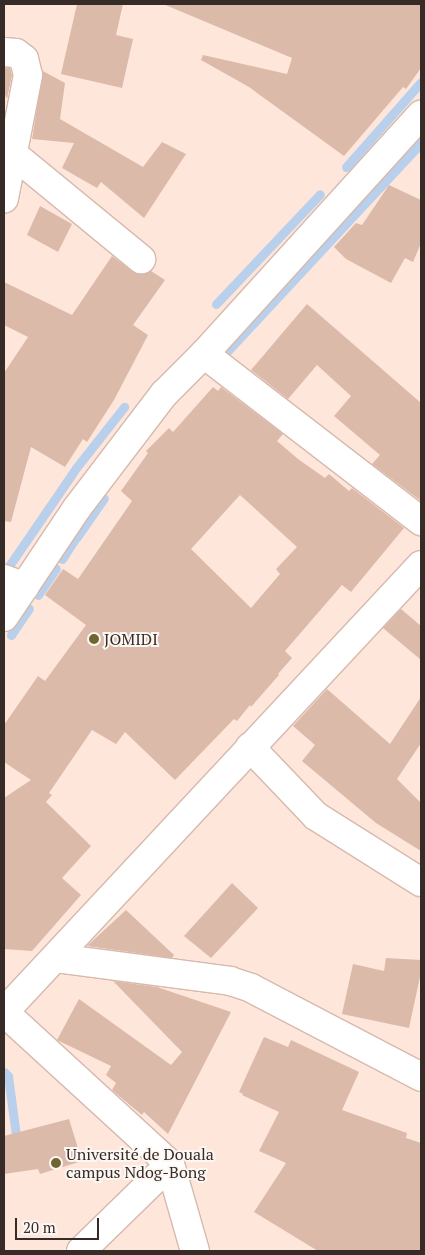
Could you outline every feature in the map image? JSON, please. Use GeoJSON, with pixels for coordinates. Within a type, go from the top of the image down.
{"type":"FeatureCollection","features":[{"type":"Feature","properties":{"kind":"street"},"geometry":{"type":"LineString","coordinates":[[4,52],[16,53],[24,58],[28,74],[4,199]]}},
{"type":"Feature","properties":{"kind":"street"},"geometry":{"type":"LineString","coordinates":[[4,617],[14,583],[76,508],[164,394],[204,354],[421,115]]}},
{"type":"Feature","properties":{"kind":"street"},"geometry":{"type":"LineString","coordinates":[[12,154],[141,259]]}},
{"type":"Feature","properties":{"kind":"street"},"geometry":{"type":"LineString","coordinates":[[204,354],[421,521]]}},
{"type":"Feature","properties":{"kind":"street"},"geometry":{"type":"LineString","coordinates":[[195,1251],[170,1164],[4,1012],[421,565]]}},
{"type":"Feature","properties":{"kind":"street"},"geometry":{"type":"LineString","coordinates":[[250,747],[316,816],[421,882]]}},
{"type":"Feature","properties":{"kind":"street"},"geometry":{"type":"LineString","coordinates":[[56,958],[230,981],[251,988],[421,1077]]}},
{"type":"Feature","properties":{"kind":"street"},"geometry":{"type":"LineString","coordinates":[[81,1251],[170,1164]]}},
{"type":"Feature","properties":{"kind":"building"},"geometry":{"type":"Polygon","coordinates":[[[77,4],[123,4],[116,35],[133,39],[122,88],[61,74],[77,4]]]}},
{"type":"Feature","properties":{"kind":"building"},"geometry":{"type":"Polygon","coordinates":[[[163,4],[421,4],[421,68],[406,89],[403,87],[344,156],[249,87],[201,60],[203,55],[287,74],[292,58],[163,4]]]}},
{"type":"Feature","properties":{"kind":"building"},"geometry":{"type":"Polygon","coordinates":[[[4,68],[10,68],[12,75],[7,99],[4,93],[4,68]]]}},
{"type":"Feature","properties":{"kind":"building"},"geometry":{"type":"Polygon","coordinates":[[[43,71],[65,83],[60,119],[143,167],[162,142],[186,154],[144,218],[101,182],[97,188],[62,168],[74,143],[32,139],[43,71]]]}},
{"type":"Feature","properties":{"kind":"building"},"geometry":{"type":"Polygon","coordinates":[[[389,185],[421,200],[421,243],[413,262],[405,258],[391,283],[346,259],[334,247],[356,223],[362,225],[389,185]]]}},
{"type":"Feature","properties":{"kind":"building"},"geometry":{"type":"Polygon","coordinates":[[[40,206],[72,224],[58,252],[27,235],[40,206]]]}},
{"type":"Feature","properties":{"kind":"building"},"geometry":{"type":"Polygon","coordinates":[[[112,256],[132,271],[139,274],[151,271],[165,280],[133,325],[148,335],[114,400],[87,442],[83,439],[65,467],[31,447],[11,522],[4,521],[4,373],[28,337],[4,325],[4,282],[72,315],[112,256]]]}},
{"type":"Feature","properties":{"kind":"building"},"geometry":{"type":"Polygon","coordinates":[[[307,304],[421,403],[421,501],[372,464],[380,455],[334,416],[351,396],[317,365],[288,399],[251,370],[307,304]]]}},
{"type":"Feature","properties":{"kind":"building"},"geometry":{"type":"Polygon","coordinates":[[[213,387],[218,391],[221,387],[283,434],[277,441],[298,459],[325,478],[329,474],[349,491],[352,488],[404,528],[351,592],[342,585],[285,651],[292,658],[279,675],[251,707],[250,705],[237,721],[234,719],[175,780],[125,732],[116,744],[92,730],[49,793],[52,795],[46,802],[91,846],[62,878],[81,895],[32,951],[4,949],[4,798],[31,780],[4,762],[4,725],[38,676],[45,681],[86,625],[45,595],[63,569],[78,579],[132,501],[121,491],[148,453],[146,451],[169,428],[173,432],[213,387]],[[240,495],[191,549],[251,608],[280,574],[276,569],[297,547],[240,495]]]}},
{"type":"Feature","properties":{"kind":"building"},"geometry":{"type":"Polygon","coordinates":[[[401,609],[421,626],[421,660],[383,628],[401,609]]]}},
{"type":"Feature","properties":{"kind":"building"},"geometry":{"type":"Polygon","coordinates":[[[327,689],[390,744],[421,697],[421,743],[397,779],[421,803],[421,851],[376,823],[302,761],[315,745],[293,726],[327,689]]]}},
{"type":"Feature","properties":{"kind":"building"},"geometry":{"type":"Polygon","coordinates":[[[232,883],[258,908],[211,958],[184,936],[232,883]]]}},
{"type":"Feature","properties":{"kind":"building"},"geometry":{"type":"Polygon","coordinates":[[[126,910],[174,955],[172,958],[87,946],[126,910]]]}},
{"type":"Feature","properties":{"kind":"building"},"geometry":{"type":"Polygon","coordinates":[[[386,958],[421,960],[421,972],[409,1028],[342,1014],[353,964],[384,971],[386,958]]]}},
{"type":"Feature","properties":{"kind":"building"},"geometry":{"type":"Polygon","coordinates":[[[113,981],[157,987],[231,1012],[168,1134],[144,1112],[142,1115],[112,1090],[116,1083],[106,1075],[111,1066],[57,1040],[79,999],[171,1065],[182,1052],[113,981]]]}},
{"type":"Feature","properties":{"kind":"building"},"geometry":{"type":"Polygon","coordinates":[[[264,1037],[288,1047],[291,1040],[359,1072],[342,1110],[407,1133],[406,1138],[421,1143],[421,1251],[318,1251],[254,1212],[286,1163],[259,1151],[279,1112],[239,1092],[264,1037]]]}},
{"type":"Feature","properties":{"kind":"building"},"geometry":{"type":"Polygon","coordinates":[[[69,1119],[82,1161],[40,1174],[38,1169],[4,1174],[4,1136],[69,1119]]]}},
{"type":"Feature","properties":{"kind":"waterway"},"geometry":{"type":"LineString","coordinates":[[346,167],[421,82]]}},
{"type":"Feature","properties":{"kind":"waterway"},"geometry":{"type":"LineString","coordinates":[[222,357],[421,143]]}},
{"type":"Feature","properties":{"kind":"waterway"},"geometry":{"type":"LineString","coordinates":[[216,304],[320,194]]}},
{"type":"Feature","properties":{"kind":"waterway"},"geometry":{"type":"LineString","coordinates":[[9,566],[76,468],[124,407]]}},
{"type":"Feature","properties":{"kind":"waterway"},"geometry":{"type":"LineString","coordinates":[[77,537],[104,498]]}},
{"type":"Feature","properties":{"kind":"waterway"},"geometry":{"type":"LineString","coordinates":[[62,559],[75,539]]}},
{"type":"Feature","properties":{"kind":"waterway"},"geometry":{"type":"LineString","coordinates":[[38,595],[56,568]]}},
{"type":"Feature","properties":{"kind":"waterway"},"geometry":{"type":"LineString","coordinates":[[11,635],[29,608]]}},
{"type":"Feature","properties":{"kind":"waterway"},"geometry":{"type":"LineString","coordinates":[[4,1072],[8,1076],[17,1143]]}},
{"type":"Feature","properties":{"kind":"place","name":"JOMIDI"},"geometry":{"type":"Point","coordinates":[94,639]}},
{"type":"Feature","properties":{"kind":"place","name":"Université de Douala campus Ndog-Bong"},"geometry":{"type":"Point","coordinates":[56,1163]}}]}
